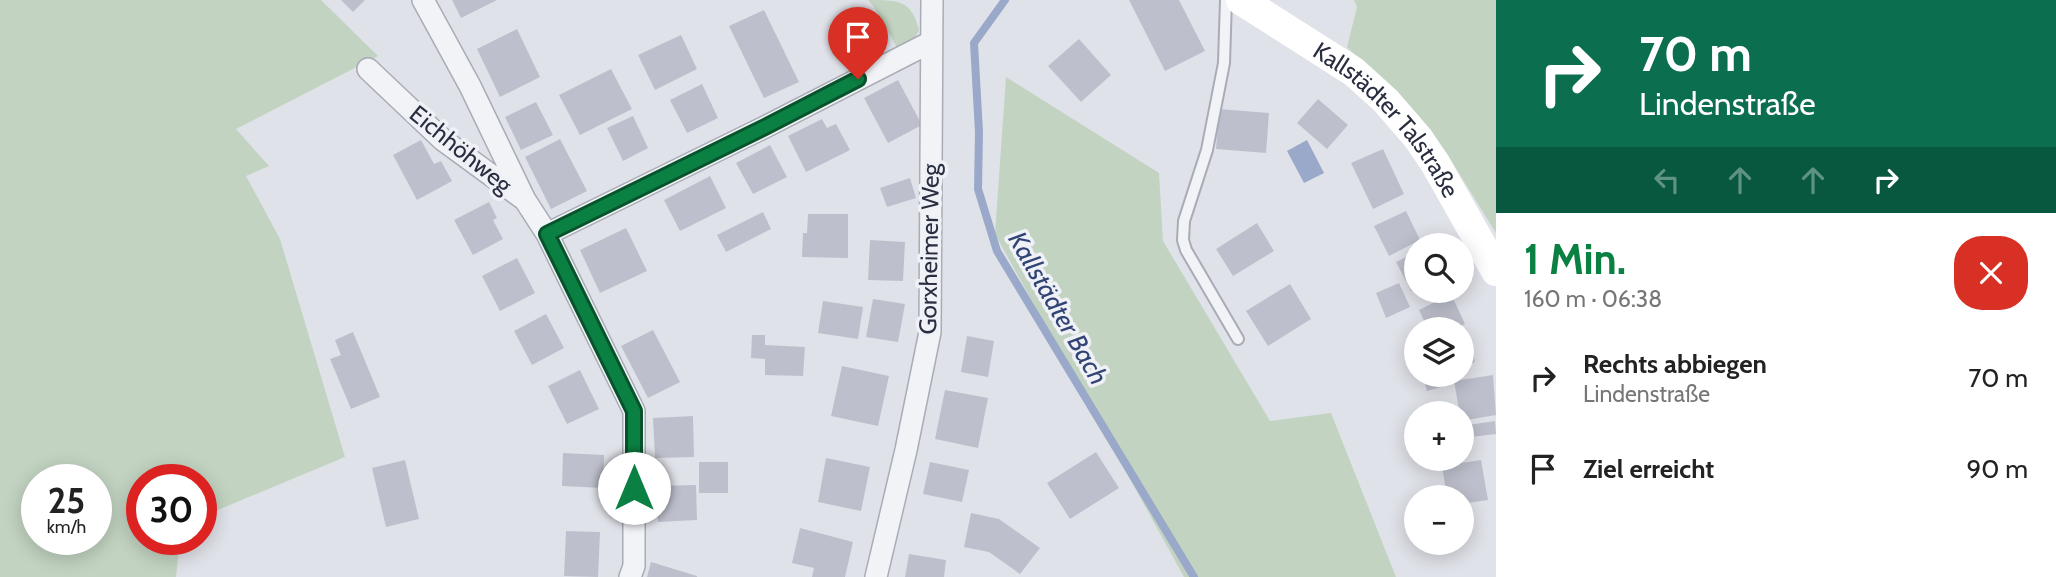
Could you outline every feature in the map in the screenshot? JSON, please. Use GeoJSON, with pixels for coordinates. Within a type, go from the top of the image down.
{"type":"FeatureCollection","features":[{"type":"Feature","properties":{"kind":"main road","name":"Kallstädter Talstraße"},"geometry":{"type":"LineString","coordinates":[[1241,0],[1354,72],[1386,101],[1419,138],[1496,271]]}},
{"type":"Feature","properties":{"kind":"street"},"geometry":{"type":"LineString","coordinates":[[424,0],[470,86],[525,200]]}},
{"type":"Feature","properties":{"kind":"street","name":"Gorxheimer Weg"},"geometry":{"type":"LineString","coordinates":[[876,577],[930,332],[932,0]]}},
{"type":"Feature","properties":{"kind":"street"},"geometry":{"type":"LineString","coordinates":[[547,234],[765,127],[931,41]]}},
{"type":"Feature","properties":{"kind":"street","name":"Eichhöhweg"},"geometry":{"type":"LineString","coordinates":[[368,69],[443,140],[525,200],[547,234],[634,411],[634,566],[630,577]]}},
{"type":"Feature","properties":{"kind":"lane"},"geometry":{"type":"LineString","coordinates":[[1226,0],[1224,63],[1207,150],[1184,220],[1183,240],[1186,250],[1238,339]]}},
{"type":"Feature","properties":{"kind":"green space"},"geometry":{"type":"Polygon","coordinates":[[[0,0],[321,0],[378,56],[236,129],[269,166],[246,176],[280,239],[345,457],[217,510],[217,464],[126,464],[126,555],[178,555],[176,577],[0,577],[0,0]]]}},
{"type":"Feature","properties":{"kind":"green space"},"geometry":{"type":"Polygon","coordinates":[[[868,0],[888,0],[908,7],[919,30],[913,42],[899,51],[868,0]]]}},
{"type":"Feature","properties":{"kind":"green space"},"geometry":{"type":"Polygon","coordinates":[[[1354,0],[1496,0],[1496,233],[1447,154],[1388,87],[1347,47],[1357,7],[1354,0]]]}},
{"type":"Feature","properties":{"kind":"green space"},"geometry":{"type":"Polygon","coordinates":[[[1006,77],[1159,173],[1163,241],[1270,421],[1331,413],[1396,577],[1184,577],[995,234],[1006,77]]]}},
{"type":"Feature","properties":{"kind":"water"},"geometry":{"type":"Polygon","coordinates":[[[1307,140],[1324,173],[1304,183],[1287,151],[1307,140]]]}},
{"type":"Feature","properties":{"kind":"building"},"geometry":{"type":"Polygon","coordinates":[[[341,0],[365,0],[353,12],[341,0]]]}},
{"type":"Feature","properties":{"kind":"building"},"geometry":{"type":"Polygon","coordinates":[[[452,0],[497,0],[461,18],[452,0]]]}},
{"type":"Feature","properties":{"kind":"building"},"geometry":{"type":"Polygon","coordinates":[[[1129,0],[1179,0],[1205,51],[1165,71],[1129,0]]]}},
{"type":"Feature","properties":{"kind":"building"},"geometry":{"type":"Polygon","coordinates":[[[764,10],[799,82],[764,98],[729,26],[764,10]]]}},
{"type":"Feature","properties":{"kind":"building"},"geometry":{"type":"Polygon","coordinates":[[[517,29],[540,77],[500,97],[477,49],[517,29]]]}},
{"type":"Feature","properties":{"kind":"building"},"geometry":{"type":"Polygon","coordinates":[[[681,35],[697,69],[655,90],[638,55],[681,35]]]}},
{"type":"Feature","properties":{"kind":"building"},"geometry":{"type":"Polygon","coordinates":[[[1079,39],[1111,75],[1081,102],[1048,66],[1079,39]]]}},
{"type":"Feature","properties":{"kind":"building"},"geometry":{"type":"Polygon","coordinates":[[[611,69],[632,109],[580,135],[559,95],[611,69]]]}},
{"type":"Feature","properties":{"kind":"building"},"geometry":{"type":"Polygon","coordinates":[[[898,80],[922,125],[888,143],[864,98],[898,80]]]}},
{"type":"Feature","properties":{"kind":"building"},"geometry":{"type":"Polygon","coordinates":[[[702,84],[718,118],[687,133],[670,100],[702,84]]]}},
{"type":"Feature","properties":{"kind":"building"},"geometry":{"type":"Polygon","coordinates":[[[1318,99],[1348,125],[1327,149],[1297,123],[1318,99]]]}},
{"type":"Feature","properties":{"kind":"building"},"geometry":{"type":"Polygon","coordinates":[[[536,102],[553,135],[521,150],[505,117],[536,102]]]}},
{"type":"Feature","properties":{"kind":"building"},"geometry":{"type":"Polygon","coordinates":[[[1219,109],[1269,113],[1266,153],[1216,149],[1219,109]]]}},
{"type":"Feature","properties":{"kind":"building"},"geometry":{"type":"Polygon","coordinates":[[[633,116],[648,148],[623,161],[607,128],[633,116]]]}},
{"type":"Feature","properties":{"kind":"building"},"geometry":{"type":"Polygon","coordinates":[[[822,119],[827,128],[836,124],[850,150],[806,172],[788,136],[822,119]]]}},
{"type":"Feature","properties":{"kind":"building"},"geometry":{"type":"Polygon","coordinates":[[[560,139],[587,191],[551,209],[525,157],[560,139]]]}},
{"type":"Feature","properties":{"kind":"building"},"geometry":{"type":"Polygon","coordinates":[[[421,140],[434,164],[441,161],[452,181],[417,200],[393,155],[421,140]]]}},
{"type":"Feature","properties":{"kind":"building"},"geometry":{"type":"Polygon","coordinates":[[[770,145],[787,177],[753,194],[736,163],[770,145]]]}},
{"type":"Feature","properties":{"kind":"building"},"geometry":{"type":"Polygon","coordinates":[[[1383,149],[1404,194],[1373,209],[1351,163],[1383,149]]]}},
{"type":"Feature","properties":{"kind":"building"},"geometry":{"type":"Polygon","coordinates":[[[710,176],[726,208],[680,231],[664,200],[710,176]]]}},
{"type":"Feature","properties":{"kind":"building"},"geometry":{"type":"Polygon","coordinates":[[[910,178],[916,198],[887,207],[880,188],[910,178]]]}},
{"type":"Feature","properties":{"kind":"building"},"geometry":{"type":"Polygon","coordinates":[[[489,202],[497,218],[493,220],[503,239],[473,255],[454,220],[489,202]]]}},
{"type":"Feature","properties":{"kind":"building"},"geometry":{"type":"Polygon","coordinates":[[[1406,211],[1417,233],[1404,233],[1404,248],[1389,256],[1374,226],[1406,211]]]}},
{"type":"Feature","properties":{"kind":"building"},"geometry":{"type":"Polygon","coordinates":[[[763,212],[771,229],[726,252],[717,235],[763,212]]]}},
{"type":"Feature","properties":{"kind":"building"},"geometry":{"type":"Polygon","coordinates":[[[808,214],[848,214],[848,258],[802,257],[803,233],[807,233],[808,214]]]}},
{"type":"Feature","properties":{"kind":"building"},"geometry":{"type":"Polygon","coordinates":[[[1257,223],[1274,251],[1233,276],[1216,249],[1257,223]]]}},
{"type":"Feature","properties":{"kind":"building"},"geometry":{"type":"Polygon","coordinates":[[[626,228],[647,271],[600,293],[580,250],[626,228]]]}},
{"type":"Feature","properties":{"kind":"building"},"geometry":{"type":"Polygon","coordinates":[[[870,240],[905,242],[903,281],[868,280],[870,240]]]}},
{"type":"Feature","properties":{"kind":"building"},"geometry":{"type":"Polygon","coordinates":[[[517,258],[535,293],[500,311],[482,276],[517,258]]]}},
{"type":"Feature","properties":{"kind":"building"},"geometry":{"type":"Polygon","coordinates":[[[1404,258],[1404,277],[1396,262],[1404,258]]]}},
{"type":"Feature","properties":{"kind":"building"},"geometry":{"type":"Polygon","coordinates":[[[1399,283],[1404,294],[1404,303],[1408,303],[1410,307],[1386,318],[1376,293],[1399,283]]]}},
{"type":"Feature","properties":{"kind":"building"},"geometry":{"type":"Polygon","coordinates":[[[1290,284],[1311,319],[1268,346],[1246,311],[1290,284]]]}},
{"type":"Feature","properties":{"kind":"building"},"geometry":{"type":"Polygon","coordinates":[[[873,299],[905,304],[898,342],[866,337],[873,299]]]}},
{"type":"Feature","properties":{"kind":"building"},"geometry":{"type":"Polygon","coordinates":[[[823,301],[863,307],[858,339],[818,333],[823,301]]]}},
{"type":"Feature","properties":{"kind":"building"},"geometry":{"type":"Polygon","coordinates":[[[1433,303],[1455,303],[1462,317],[1422,317],[1419,310],[1433,303]]]}},
{"type":"Feature","properties":{"kind":"building"},"geometry":{"type":"Polygon","coordinates":[[[546,314],[564,348],[532,365],[514,331],[546,314]]]}},
{"type":"Feature","properties":{"kind":"building"},"geometry":{"type":"Polygon","coordinates":[[[653,330],[680,382],[648,398],[621,346],[653,330]]]}},
{"type":"Feature","properties":{"kind":"building"},"geometry":{"type":"Polygon","coordinates":[[[353,332],[380,397],[351,409],[330,359],[341,355],[335,340],[353,332]]]}},
{"type":"Feature","properties":{"kind":"building"},"geometry":{"type":"Polygon","coordinates":[[[752,335],[765,335],[765,345],[805,347],[803,376],[765,375],[765,359],[751,358],[752,335]]]}},
{"type":"Feature","properties":{"kind":"building"},"geometry":{"type":"Polygon","coordinates":[[[967,336],[994,341],[988,377],[961,372],[967,336]]]}},
{"type":"Feature","properties":{"kind":"building"},"geometry":{"type":"Polygon","coordinates":[[[842,366],[889,376],[878,426],[831,416],[842,366]]]}},
{"type":"Feature","properties":{"kind":"building"},"geometry":{"type":"Polygon","coordinates":[[[580,370],[599,409],[567,424],[548,386],[580,370]]]}},
{"type":"Feature","properties":{"kind":"building"},"geometry":{"type":"Polygon","coordinates":[[[1493,375],[1496,415],[1474,419],[1474,401],[1458,401],[1455,387],[1474,387],[1474,378],[1493,375]]]}},
{"type":"Feature","properties":{"kind":"building"},"geometry":{"type":"Polygon","coordinates":[[[945,390],[988,398],[978,448],[935,439],[945,390]]]}},
{"type":"Feature","properties":{"kind":"building"},"geometry":{"type":"Polygon","coordinates":[[[693,416],[694,457],[655,458],[653,418],[693,416]]]}},
{"type":"Feature","properties":{"kind":"building"},"geometry":{"type":"Polygon","coordinates":[[[1495,421],[1496,434],[1474,437],[1474,424],[1495,421]]]}},
{"type":"Feature","properties":{"kind":"building"},"geometry":{"type":"Polygon","coordinates":[[[1096,452],[1119,488],[1070,519],[1047,483],[1096,452]]]}},
{"type":"Feature","properties":{"kind":"building"},"geometry":{"type":"Polygon","coordinates":[[[563,453],[604,455],[603,488],[562,486],[563,453]]]}},
{"type":"Feature","properties":{"kind":"building"},"geometry":{"type":"Polygon","coordinates":[[[826,458],[870,467],[861,511],[818,502],[826,458]]]}},
{"type":"Feature","properties":{"kind":"building"},"geometry":{"type":"Polygon","coordinates":[[[405,460],[419,519],[386,527],[372,468],[405,460]]]}},
{"type":"Feature","properties":{"kind":"building"},"geometry":{"type":"Polygon","coordinates":[[[1481,460],[1488,500],[1474,502],[1474,485],[1445,485],[1443,471],[1474,471],[1474,461],[1481,460]]]}},
{"type":"Feature","properties":{"kind":"building"},"geometry":{"type":"Polygon","coordinates":[[[699,462],[728,462],[728,493],[699,493],[699,462]]]}},
{"type":"Feature","properties":{"kind":"building"},"geometry":{"type":"Polygon","coordinates":[[[930,462],[969,470],[962,502],[923,494],[930,462]]]}},
{"type":"Feature","properties":{"kind":"building"},"geometry":{"type":"Polygon","coordinates":[[[696,485],[697,520],[658,522],[657,486],[696,485]]]}},
{"type":"Feature","properties":{"kind":"building"},"geometry":{"type":"Polygon","coordinates":[[[971,513],[999,519],[1040,548],[1020,574],[989,552],[964,547],[971,513]]]}},
{"type":"Feature","properties":{"kind":"building"},"geometry":{"type":"Polygon","coordinates":[[[800,528],[853,542],[845,577],[812,577],[814,568],[792,563],[800,528]]]}},
{"type":"Feature","properties":{"kind":"building"},"geometry":{"type":"Polygon","coordinates":[[[566,531],[600,532],[598,577],[564,576],[566,531]]]}},
{"type":"Feature","properties":{"kind":"building"},"geometry":{"type":"Polygon","coordinates":[[[909,554],[946,560],[944,577],[905,577],[909,554]]]}},
{"type":"Feature","properties":{"kind":"building"},"geometry":{"type":"Polygon","coordinates":[[[651,562],[697,576],[697,577],[647,577],[651,562]]]}},
{"type":"Feature","properties":{"kind":"waterway","name":"Kallstädter Bach"},"geometry":{"type":"LineString","coordinates":[[1005,0],[974,43],[979,132],[978,189],[997,251],[1194,577]]}},
{"type":"Feature","properties":{"kind":"route"},"geometry":{"type":"LineString","coordinates":[[634,488],[634,411],[547,234],[858,79]]}}]}
